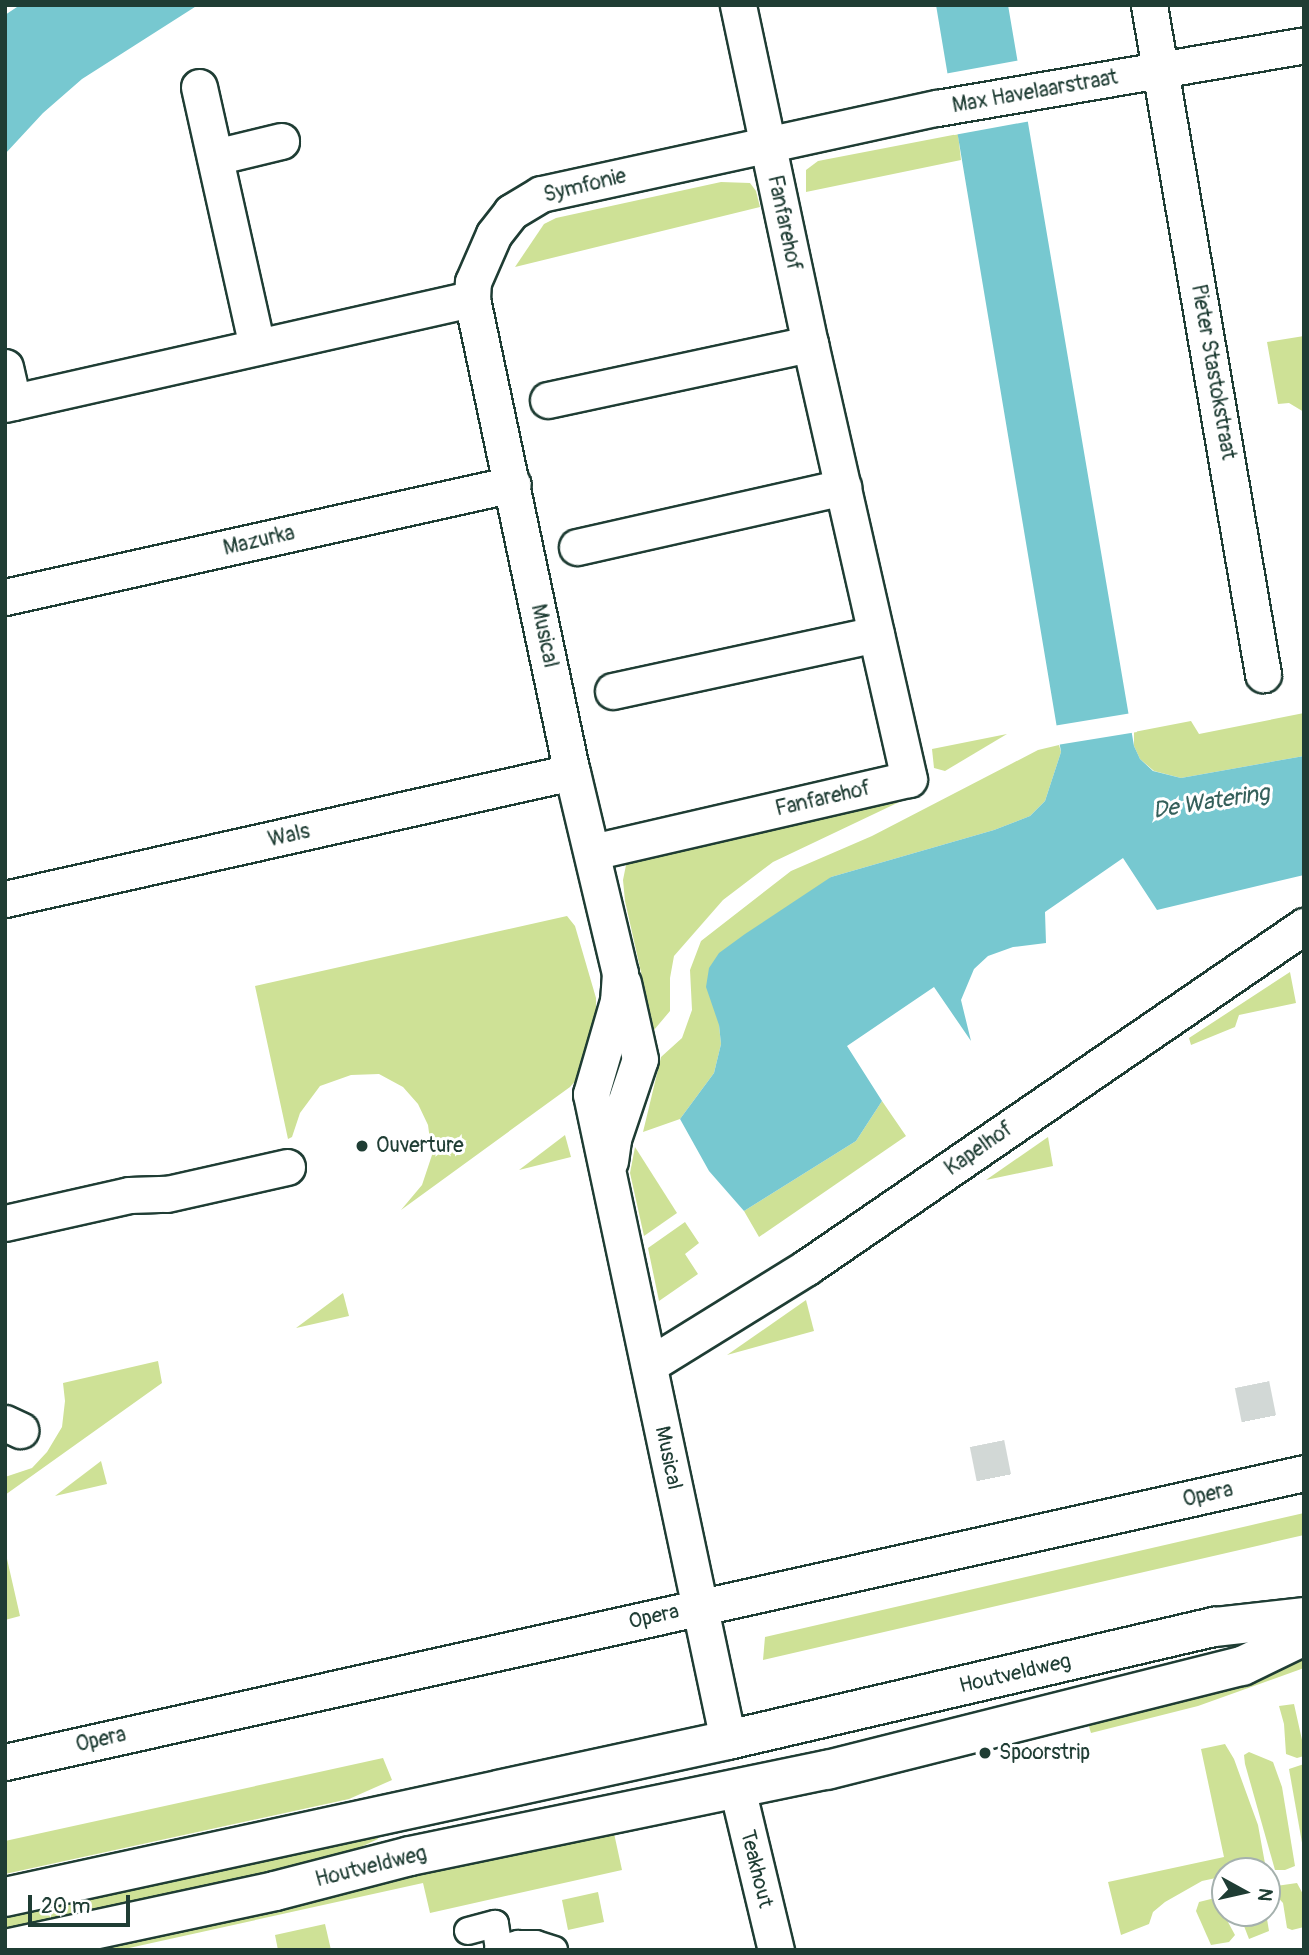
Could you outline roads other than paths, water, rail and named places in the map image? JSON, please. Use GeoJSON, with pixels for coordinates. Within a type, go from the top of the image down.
{"type":"FeatureCollection","features":[{"type":"Feature","properties":{"kind":"street","name":"Fanfarehof"},"geometry":{"type":"LineString","coordinates":[[592,852],[909,779],[810,344],[738,5]]}},
{"type":"Feature","properties":{"kind":"street","name":"Pieter Stastokstraat"},"geometry":{"type":"LineString","coordinates":[[1149,5],[1263,674]]}},
{"type":"Feature","properties":{"kind":"street","name":"Max Havelaarstraat"},"geometry":{"type":"LineString","coordinates":[[767,144],[937,108],[1304,45]]}},
{"type":"Feature","properties":{"kind":"street"},"geometry":{"type":"LineString","coordinates":[[198,87],[257,347]]}},
{"type":"Feature","properties":{"kind":"street"},"geometry":{"type":"LineString","coordinates":[[215,157],[281,141]]}},
{"type":"Feature","properties":{"kind":"street","name":"Symfonie"},"geometry":{"type":"LineString","coordinates":[[472,299],[473,282],[494,234],[511,212],[541,194],[767,144]]}},
{"type":"Feature","properties":{"kind":"street"},"geometry":{"type":"LineString","coordinates":[[5,367],[9,403],[472,299]]}},
{"type":"Feature","properties":{"kind":"street","name":"Musical"},"geometry":{"type":"LineString","coordinates":[[472,299],[572,772],[620,972],[618,1001],[591,1094],[728,1740]]}},
{"type":"Feature","properties":{"kind":"street"},"geometry":{"type":"LineString","coordinates":[[548,400],[810,344]]}},
{"type":"Feature","properties":{"kind":"street","name":"Mazurka"},"geometry":{"type":"LineString","coordinates":[[5,597],[513,484]]}},
{"type":"Feature","properties":{"kind":"street"},"geometry":{"type":"LineString","coordinates":[[577,547],[843,487]]}},
{"type":"Feature","properties":{"kind":"street"},"geometry":{"type":"LineString","coordinates":[[613,691],[876,634]]}},
{"type":"Feature","properties":{"kind":"street","name":"Wals"},"geometry":{"type":"LineString","coordinates":[[5,900],[572,772]]}},
{"type":"Feature","properties":{"kind":"street","name":"Kapelhof"},"geometry":{"type":"LineString","coordinates":[[649,1365],[807,1267],[1304,926]]}},
{"type":"Feature","properties":{"kind":"street"},"geometry":{"type":"LineString","coordinates":[[5,1223],[129,1195],[167,1194],[287,1167]]}},
{"type":"Feature","properties":{"kind":"street","name":"Opera"},"geometry":{"type":"LineString","coordinates":[[5,1762],[1304,1473]]}},
{"type":"Feature","properties":{"kind":"street","name":"Houtveldweg"},"geometry":{"type":"LineString","coordinates":[[5,1897],[728,1740],[1215,1627],[1304,1617]]}},
{"type":"Feature","properties":{"kind":"street","name":"Houtveldweg"},"geometry":{"type":"LineString","coordinates":[[5,1949],[275,1891],[410,1856],[827,1770],[1242,1666],[1304,1636]]}},
{"type":"Feature","properties":{"kind":"street"},"geometry":{"type":"LineString","coordinates":[[728,1740],[737,1788]]}},
{"type":"Feature","properties":{"kind":"street","name":"Teakhout"},"geometry":{"type":"LineString","coordinates":[[737,1788],[776,1950]]}},
{"type":"Feature","properties":{"kind":"street"},"geometry":{"type":"LineString","coordinates":[[468,1931],[495,1924],[498,1949],[536,1944],[554,1950]]}},
{"type":"Feature","properties":{"kind":"water"},"geometry":{"type":"Polygon","coordinates":[[[20,5],[198,5],[82,79],[43,113],[5,154],[5,15],[20,5]]]}},
{"type":"Feature","properties":{"kind":"water","name":"De Watering"},"geometry":{"type":"Polygon","coordinates":[[[936,5],[1008,5],[1134,746],[1140,759],[1153,771],[1181,778],[1304,756],[1304,875],[1157,910],[1123,858],[1045,912],[1046,943],[1013,947],[988,956],[974,969],[961,1000],[971,1041],[934,987],[847,1046],[882,1101],[856,1141],[744,1211],[709,1171],[680,1119],[714,1073],[721,1044],[719,1025],[706,987],[709,968],[719,953],[831,877],[994,830],[1030,816],[1045,801],[1061,752],[936,5]]]}},
{"type":"Feature","properties":{"kind":"tunnel"},"geometry":{"type":"LineString","coordinates":[[1252,1384],[1262,1434]]}},
{"type":"Feature","properties":{"kind":"tunnel"},"geometry":{"type":"LineString","coordinates":[[987,1443],[997,1493]]}},
{"type":"Feature","properties":{"kind":"place","name":"Ouverture"},"geometry":{"type":"Point","coordinates":[362,1146]}},
{"type":"Feature","properties":{"kind":"place","name":"Spoorstrip"},"geometry":{"type":"Point","coordinates":[985,1753]}}]}
